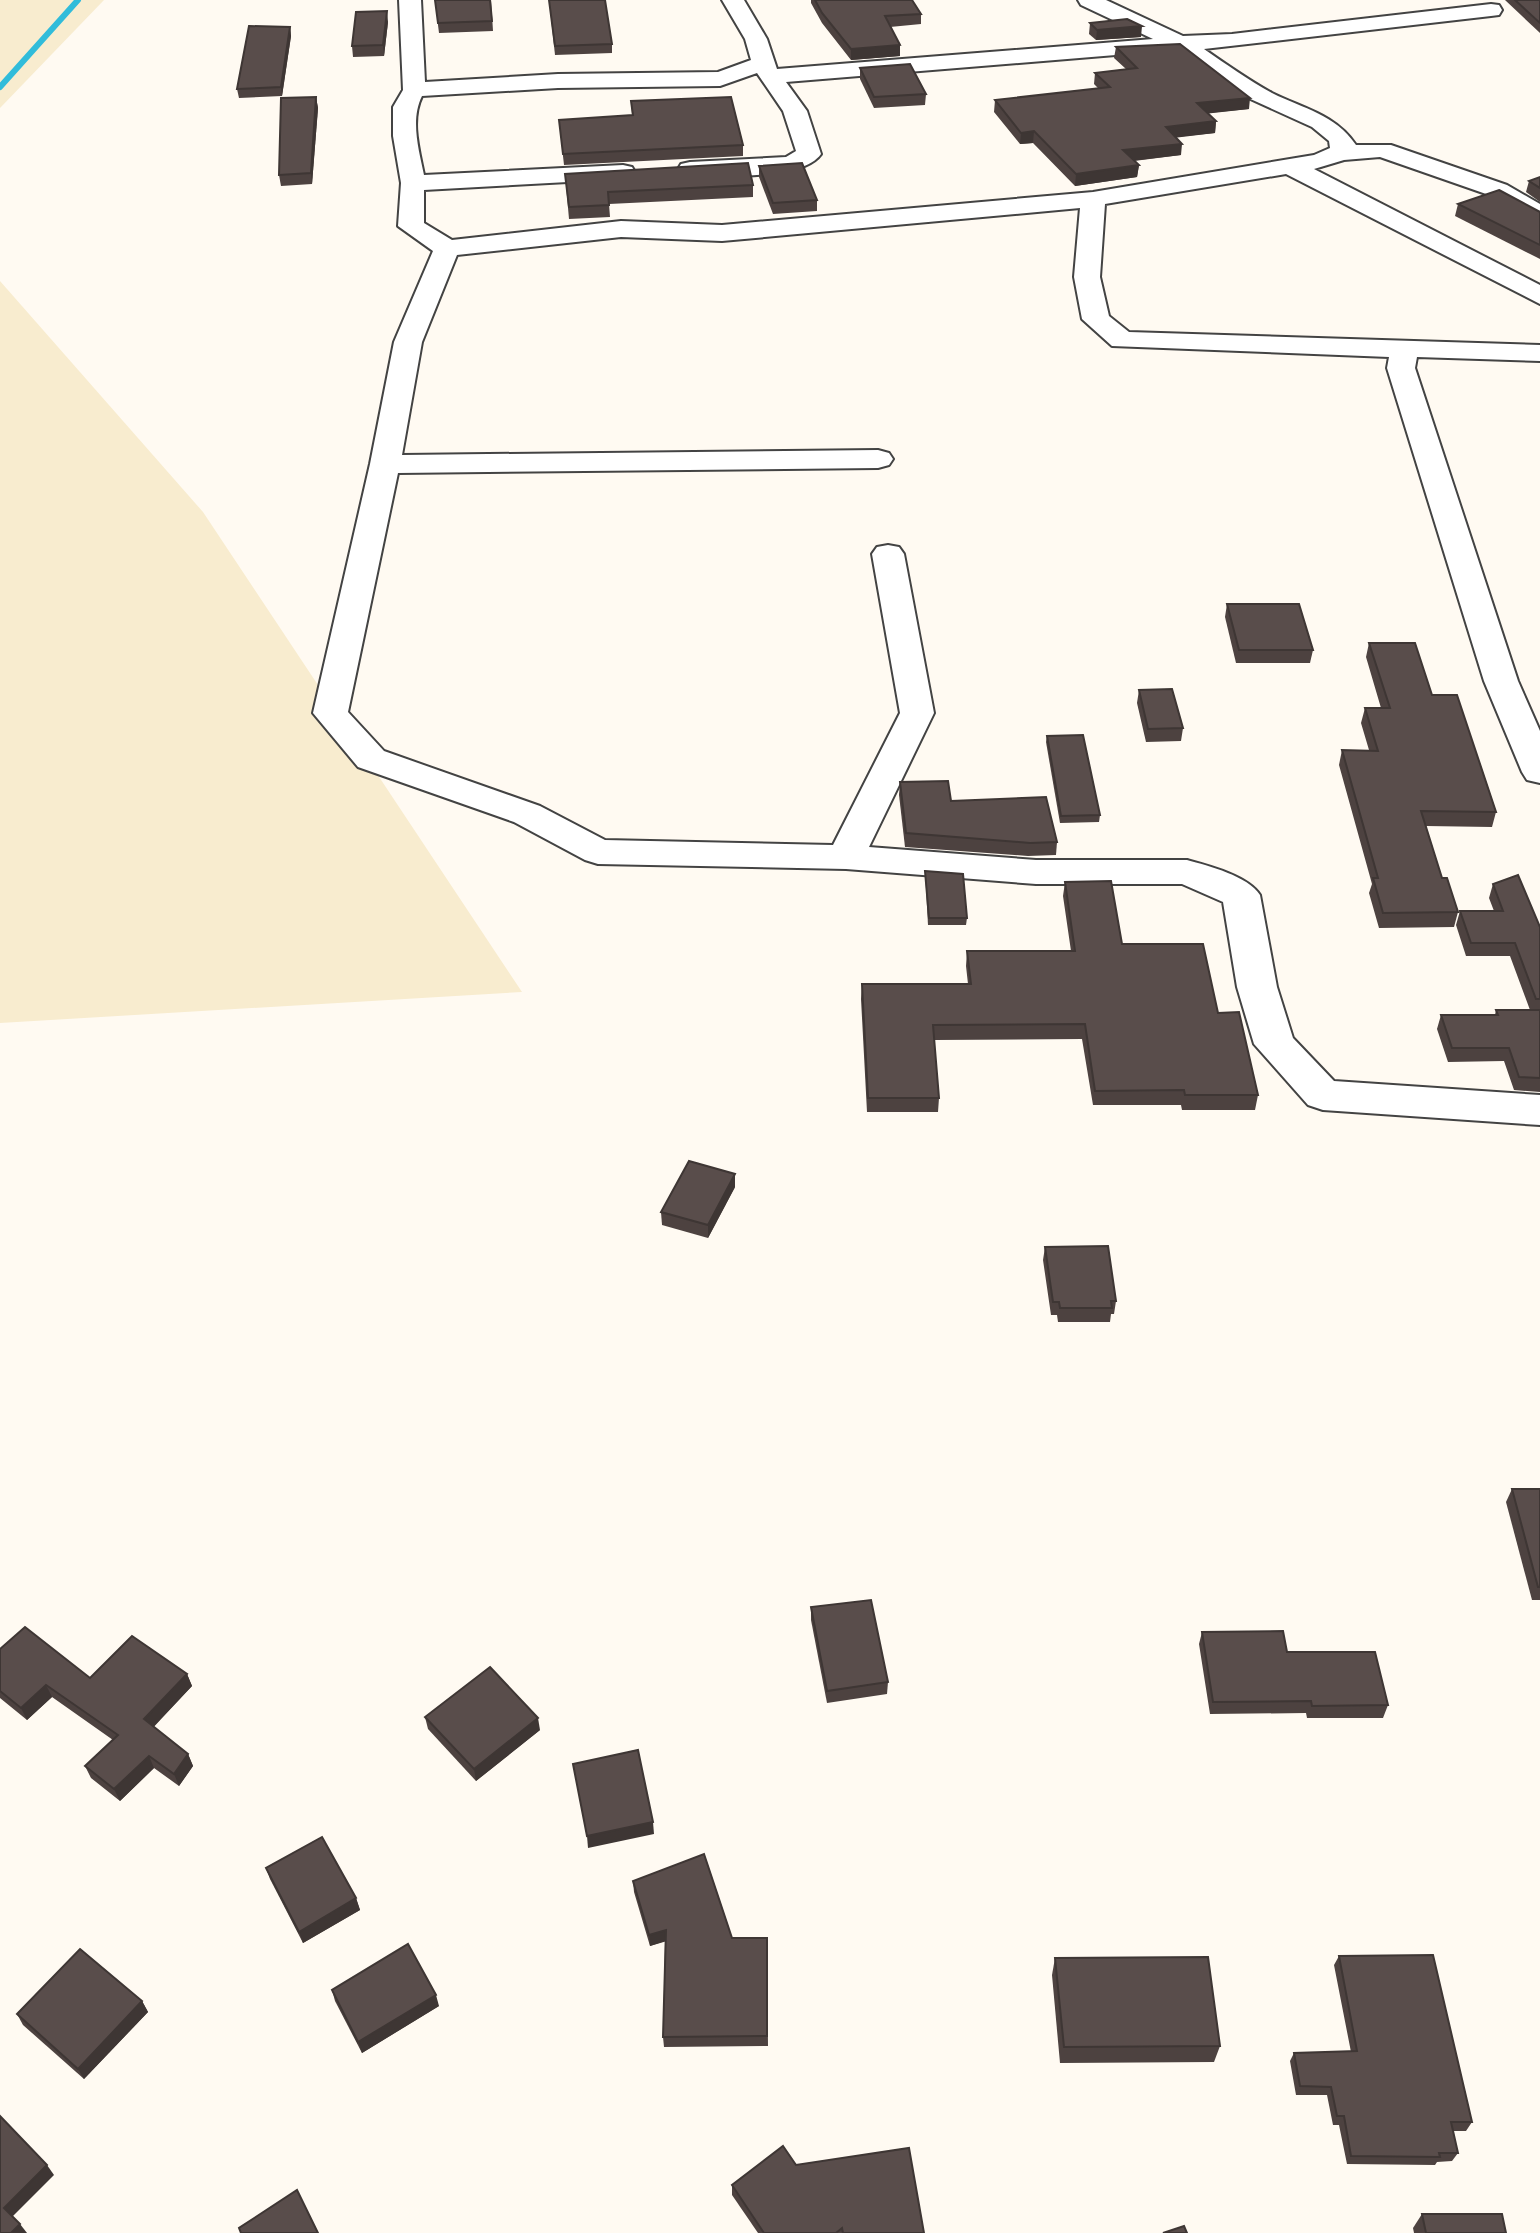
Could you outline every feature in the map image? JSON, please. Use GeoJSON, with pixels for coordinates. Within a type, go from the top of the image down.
{"type":"FeatureCollection","features":[{"type":"Feature","properties":{"kind":"street"},"geometry":{"type":"LineString","coordinates":[[410,0],[414,90],[405,107],[405,136],[413,183],[411,226],[447,248],[621,229],[722,233],[1093,199],[1291,167],[1340,153],[1382,150],[1498,190],[1540,215]]}},
{"type":"Feature","properties":{"kind":"street"},"geometry":{"type":"LineString","coordinates":[[413,183],[791,164],[803,160],[809,154],[795,111],[767,70],[758,41],[733,0]]}},
{"type":"Feature","properties":{"kind":"street"},"geometry":{"type":"LineString","coordinates":[[1089,0],[1180,43],[1265,98],[1307,116],[1340,137],[1344,145],[1340,153]]}},
{"type":"Feature","properties":{"kind":"street"},"geometry":{"type":"LineString","coordinates":[[414,90],[558,81],[720,79],[767,70],[1232,41],[1491,10]]}},
{"type":"Feature","properties":{"kind":"street"},"geometry":{"type":"LineString","coordinates":[[1291,167],[1540,296]]}},
{"type":"Feature","properties":{"kind":"street"},"geometry":{"type":"LineString","coordinates":[[1093,199],[1087,277],[1096,319],[1122,340],[1540,353]]}},
{"type":"Feature","properties":{"kind":"street"},"geometry":{"type":"LineString","coordinates":[[447,248],[408,342],[385,464],[330,713],[371,759],[527,814],[598,852],[846,857],[1036,872],[1187,872],[1241,895],[1257,987],[1274,1044],[1323,1095],[1540,1110]]}},
{"type":"Feature","properties":{"kind":"street"},"geometry":{"type":"LineString","coordinates":[[1404,351],[1401,368],[1501,681],[1540,772]]}},
{"type":"Feature","properties":{"kind":"street"},"geometry":{"type":"LineString","coordinates":[[385,464],[878,459]]}},
{"type":"Feature","properties":{"kind":"street"},"geometry":{"type":"LineString","coordinates":[[846,857],[917,713],[888,554]]}},
{"type":"Feature","properties":{"kind":"shaded area"},"geometry":{"type":"Polygon","coordinates":[[[0,0],[104,0],[0,108],[0,0]]]}},
{"type":"Feature","properties":{"kind":"shaded area"},"geometry":{"type":"Polygon","coordinates":[[[0,281],[203,512],[522,992],[0,1023],[0,281]]]}},
{"type":"Feature","properties":{"kind":"building"},"geometry":{"type":"Polygon","coordinates":[[[435,0],[490,0],[492,21],[438,23],[435,0]]]}},
{"type":"Feature","properties":{"kind":"building"},"geometry":{"type":"Polygon","coordinates":[[[549,0],[605,0],[612,44],[555,46],[549,0]]]}},
{"type":"Feature","properties":{"kind":"building"},"geometry":{"type":"Polygon","coordinates":[[[815,0],[912,0],[921,14],[885,16],[900,45],[851,49],[815,0]]]}},
{"type":"Feature","properties":{"kind":"building"},"geometry":{"type":"Polygon","coordinates":[[[1515,0],[1540,0],[1540,23],[1515,0]]]}},
{"type":"Feature","properties":{"kind":"building"},"geometry":{"type":"Polygon","coordinates":[[[387,11],[383,45],[352,46],[356,12],[387,11]]]}},
{"type":"Feature","properties":{"kind":"building"},"geometry":{"type":"Polygon","coordinates":[[[1127,19],[1142,26],[1097,30],[1090,23],[1127,19]]]}},
{"type":"Feature","properties":{"kind":"building"},"geometry":{"type":"Polygon","coordinates":[[[249,26],[290,27],[281,87],[237,89],[249,26]]]}},
{"type":"Feature","properties":{"kind":"building"},"geometry":{"type":"Polygon","coordinates":[[[1180,44],[1250,98],[1197,103],[1216,121],[1166,127],[1182,144],[1123,150],[1139,165],[1076,174],[1034,131],[1021,133],[995,100],[1110,87],[1095,73],[1137,68],[1116,47],[1180,44]]]}},
{"type":"Feature","properties":{"kind":"building"},"geometry":{"type":"Polygon","coordinates":[[[910,64],[926,94],[874,97],[860,68],[910,64]]]}},
{"type":"Feature","properties":{"kind":"building"},"geometry":{"type":"Polygon","coordinates":[[[316,97],[311,173],[279,175],[281,98],[316,97]]]}},
{"type":"Feature","properties":{"kind":"building"},"geometry":{"type":"Polygon","coordinates":[[[731,97],[743,145],[563,154],[559,120],[633,115],[631,101],[731,97]]]}},
{"type":"Feature","properties":{"kind":"building"},"geometry":{"type":"Polygon","coordinates":[[[748,163],[753,185],[608,192],[609,205],[569,207],[565,174],[748,163]]]}},
{"type":"Feature","properties":{"kind":"building"},"geometry":{"type":"Polygon","coordinates":[[[802,163],[817,200],[773,203],[759,166],[802,163]]]}},
{"type":"Feature","properties":{"kind":"building"},"geometry":{"type":"Polygon","coordinates":[[[1540,177],[1540,188],[1529,181],[1540,177]]]}},
{"type":"Feature","properties":{"kind":"building"},"geometry":{"type":"Polygon","coordinates":[[[1499,190],[1540,212],[1540,245],[1458,204],[1499,190]]]}},
{"type":"Feature","properties":{"kind":"building"},"geometry":{"type":"Polygon","coordinates":[[[1227,604],[1299,604],[1313,650],[1239,650],[1227,604]]]}},
{"type":"Feature","properties":{"kind":"building"},"geometry":{"type":"Polygon","coordinates":[[[1369,643],[1415,643],[1432,695],[1457,695],[1496,812],[1421,811],[1442,878],[1447,878],[1458,912],[1383,913],[1373,878],[1378,878],[1342,750],[1378,751],[1365,708],[1390,708],[1369,643]]]}},
{"type":"Feature","properties":{"kind":"building"},"geometry":{"type":"Polygon","coordinates":[[[1172,689],[1183,728],[1148,729],[1139,690],[1172,689]]]}},
{"type":"Feature","properties":{"kind":"building"},"geometry":{"type":"Polygon","coordinates":[[[1083,735],[1100,815],[1061,816],[1047,736],[1083,735]]]}},
{"type":"Feature","properties":{"kind":"building"},"geometry":{"type":"Polygon","coordinates":[[[948,781],[951,801],[1046,797],[1057,842],[1030,843],[906,833],[900,782],[948,781]]]}},
{"type":"Feature","properties":{"kind":"building"},"geometry":{"type":"Polygon","coordinates":[[[925,871],[963,874],[967,918],[929,918],[925,871]]]}},
{"type":"Feature","properties":{"kind":"building"},"geometry":{"type":"Polygon","coordinates":[[[1518,875],[1540,927],[1540,999],[1536,999],[1515,943],[1471,943],[1460,911],[1503,911],[1493,884],[1518,875]]]}},
{"type":"Feature","properties":{"kind":"building"},"geometry":{"type":"Polygon","coordinates":[[[1111,881],[1122,944],[1203,944],[1218,1013],[1239,1012],[1258,1095],[1185,1095],[1184,1090],[1095,1091],[1085,1024],[933,1025],[939,1098],[868,1098],[862,984],[971,984],[967,951],[1075,951],[1065,882],[1111,881]]]}},
{"type":"Feature","properties":{"kind":"building"},"geometry":{"type":"Polygon","coordinates":[[[1496,1010],[1540,1010],[1540,1078],[1519,1077],[1509,1048],[1452,1048],[1441,1015],[1498,1015],[1496,1010]]]}},
{"type":"Feature","properties":{"kind":"building"},"geometry":{"type":"Polygon","coordinates":[[[689,1161],[735,1174],[708,1225],[661,1212],[689,1161]]]}},
{"type":"Feature","properties":{"kind":"building"},"geometry":{"type":"Polygon","coordinates":[[[1108,1246],[1116,1301],[1111,1301],[1112,1308],[1060,1308],[1059,1302],[1053,1302],[1045,1247],[1108,1246]]]}},
{"type":"Feature","properties":{"kind":"building"},"geometry":{"type":"Polygon","coordinates":[[[1512,1489],[1540,1489],[1540,1587],[1538,1587],[1512,1489]]]}},
{"type":"Feature","properties":{"kind":"building"},"geometry":{"type":"Polygon","coordinates":[[[871,1600],[888,1682],[827,1691],[811,1607],[871,1600]]]}},
{"type":"Feature","properties":{"kind":"building"},"geometry":{"type":"Polygon","coordinates":[[[25,1627],[90,1678],[132,1636],[187,1674],[144,1719],[188,1754],[174,1774],[149,1756],[114,1789],[85,1766],[118,1735],[46,1685],[21,1708],[0,1691],[0,1649],[25,1627]]]}},
{"type":"Feature","properties":{"kind":"building"},"geometry":{"type":"Polygon","coordinates":[[[1283,1631],[1287,1652],[1375,1652],[1388,1705],[1312,1706],[1311,1701],[1213,1702],[1202,1632],[1283,1631]]]}},
{"type":"Feature","properties":{"kind":"building"},"geometry":{"type":"Polygon","coordinates":[[[490,1667],[538,1718],[474,1769],[425,1717],[490,1667]]]}},
{"type":"Feature","properties":{"kind":"building"},"geometry":{"type":"Polygon","coordinates":[[[638,1750],[653,1822],[587,1836],[573,1764],[638,1750]]]}},
{"type":"Feature","properties":{"kind":"building"},"geometry":{"type":"Polygon","coordinates":[[[322,1837],[356,1898],[299,1932],[266,1868],[322,1837]]]}},
{"type":"Feature","properties":{"kind":"building"},"geometry":{"type":"Polygon","coordinates":[[[704,1854],[732,1938],[767,1938],[767,2036],[663,2037],[666,1930],[649,1935],[633,1881],[704,1854]]]}},
{"type":"Feature","properties":{"kind":"building"},"geometry":{"type":"Polygon","coordinates":[[[408,1944],[436,1995],[358,2042],[332,1990],[408,1944]]]}},
{"type":"Feature","properties":{"kind":"building"},"geometry":{"type":"Polygon","coordinates":[[[80,1949],[142,2001],[78,2069],[17,2014],[80,1949]]]}},
{"type":"Feature","properties":{"kind":"building"},"geometry":{"type":"Polygon","coordinates":[[[1433,1955],[1472,2122],[1451,2122],[1458,2153],[1439,2153],[1440,2157],[1351,2156],[1344,2116],[1337,2116],[1331,2087],[1300,2086],[1294,2053],[1357,2051],[1339,1956],[1433,1955]]]}},
{"type":"Feature","properties":{"kind":"building"},"geometry":{"type":"Polygon","coordinates":[[[1208,1957],[1220,2046],[1064,2047],[1055,1958],[1208,1957]]]}},
{"type":"Feature","properties":{"kind":"building"},"geometry":{"type":"Polygon","coordinates":[[[0,2116],[47,2165],[4,2208],[20,2224],[11,2233],[0,2233],[0,2116]]]}},
{"type":"Feature","properties":{"kind":"building"},"geometry":{"type":"Polygon","coordinates":[[[783,2146],[796,2165],[909,2148],[924,2233],[843,2233],[842,2228],[836,2233],[764,2233],[732,2185],[783,2146]]]}},
{"type":"Feature","properties":{"kind":"building"},"geometry":{"type":"Polygon","coordinates":[[[297,2190],[318,2233],[241,2233],[239,2228],[297,2190]]]}},
{"type":"Feature","properties":{"kind":"building"},"geometry":{"type":"Polygon","coordinates":[[[1422,2214],[1502,2214],[1506,2233],[1426,2233],[1422,2214]]]}},
{"type":"Feature","properties":{"kind":"building"},"geometry":{"type":"Polygon","coordinates":[[[1184,2226],[1187,2233],[1163,2233],[1184,2226]]]}},
{"type":"Feature","properties":{"kind":"waterway"},"geometry":{"type":"LineString","coordinates":[[0,87],[78,0]]}}]}
